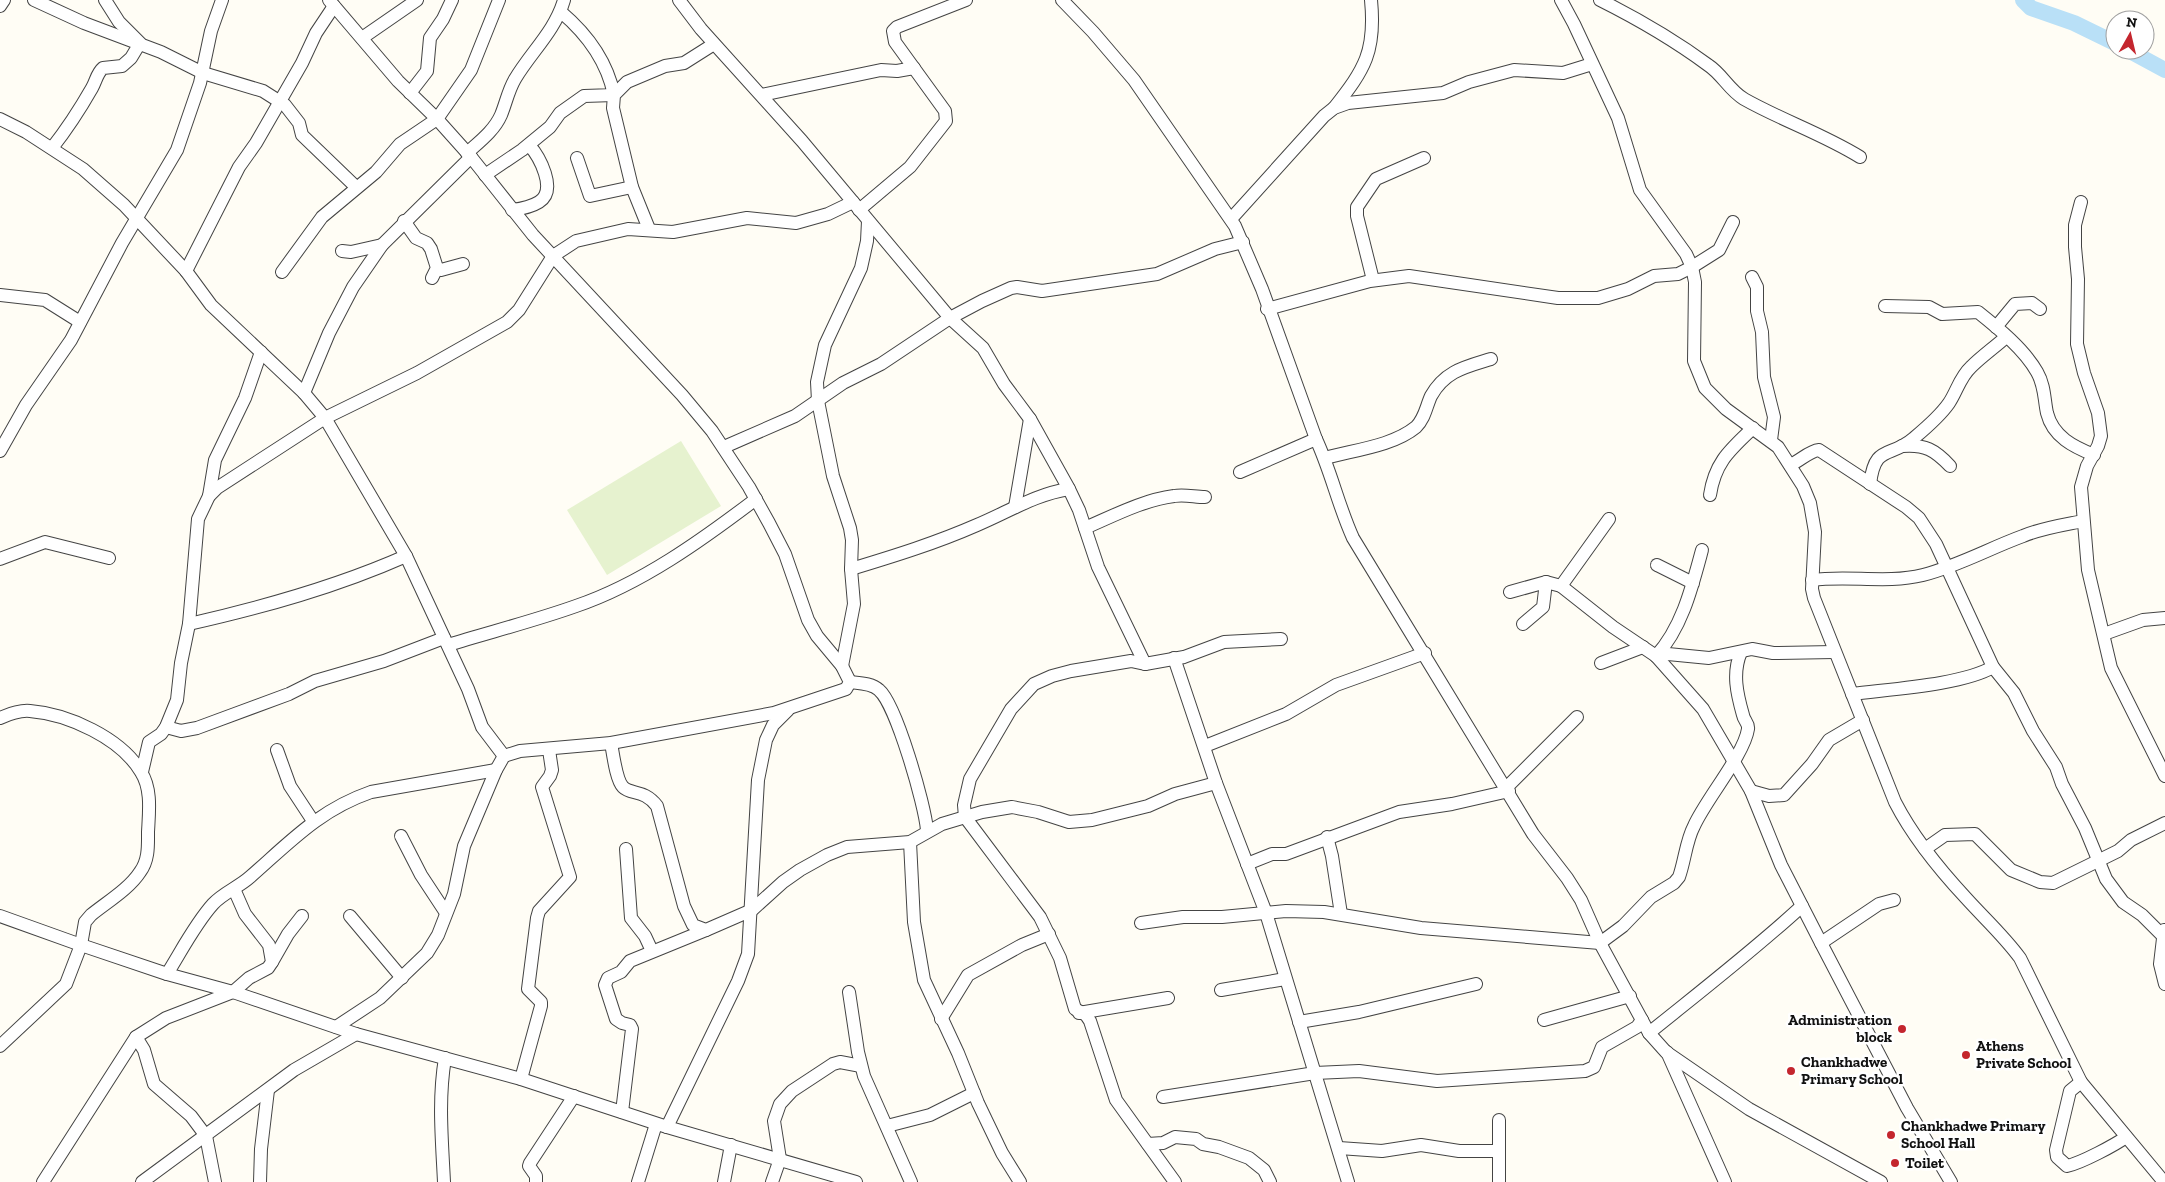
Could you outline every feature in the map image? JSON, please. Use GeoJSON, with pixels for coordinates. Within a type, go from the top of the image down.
{"type":"FeatureCollection","features":[{"type":"Feature","properties":{"kind":"street"},"geometry":{"type":"LineString","coordinates":[[0,6],[4,0]]}},
{"type":"Feature","properties":{"kind":"street"},"geometry":{"type":"LineString","coordinates":[[34,0],[84,23],[140,43],[203,73],[255,87],[280,101],[299,123],[302,135],[356,187]]}},
{"type":"Feature","properties":{"kind":"street"},"geometry":{"type":"LineString","coordinates":[[105,0],[119,22],[140,43]]}},
{"type":"Feature","properties":{"kind":"street"},"geometry":{"type":"LineString","coordinates":[[0,451],[26,405],[71,340],[122,242],[178,150],[203,73],[212,32],[222,0]]}},
{"type":"Feature","properties":{"kind":"street"},"geometry":{"type":"LineString","coordinates":[[362,38],[417,0]]}},
{"type":"Feature","properties":{"kind":"street"},"geometry":{"type":"LineString","coordinates":[[410,93],[427,71],[430,38],[443,19],[452,0]]}},
{"type":"Feature","properties":{"kind":"street"},"geometry":{"type":"LineString","coordinates":[[282,272],[322,217],[376,172],[400,144],[437,119],[474,65],[499,0]]}},
{"type":"Feature","properties":{"kind":"street"},"geometry":{"type":"LineString","coordinates":[[679,0],[714,44],[762,96],[950,318],[983,348],[1004,384],[1030,419],[1070,489],[1098,567],[1145,664]]}},
{"type":"Feature","properties":{"kind":"street"},"geometry":{"type":"LineString","coordinates":[[209,496],[217,488],[325,418],[417,373],[506,322],[519,310],[553,256],[576,240],[628,229],[673,232],[747,218],[796,223],[856,206],[910,167],[946,121],[945,111],[895,42],[894,31],[897,27],[966,0]]}},
{"type":"Feature","properties":{"kind":"street"},"geometry":{"type":"LineString","coordinates":[[1062,0],[1093,32],[1134,80],[1231,219],[1244,242],[1353,538],[1534,834],[1567,878],[1649,1033],[1666,1052],[1750,1109],[1881,1182]]}},
{"type":"Feature","properties":{"kind":"street"},"geometry":{"type":"LineString","coordinates":[[1231,219],[1324,116],[1334,108],[1366,63],[1374,22],[1371,0]]}},
{"type":"Feature","properties":{"kind":"street"},"geometry":{"type":"LineString","coordinates":[[1561,0],[1618,118],[1640,190],[1676,238],[1692,267],[1695,282],[1693,344],[1697,369],[1705,388],[1713,398],[1737,419],[1771,440],[1803,486],[1812,513],[1816,549],[1812,580],[1814,598],[1895,802],[1909,827],[1925,849],[2020,958],[2081,1082],[2164,1182]]}},
{"type":"Feature","properties":{"kind":"street"},"geometry":{"type":"LineString","coordinates":[[1600,0],[1661,31],[1677,45],[1708,64],[1742,98],[1822,136],[1860,157]]}},
{"type":"Feature","properties":{"kind":"street"},"geometry":{"type":"LineString","coordinates":[[186,271],[239,167],[256,143],[302,63],[331,3],[410,93],[437,119],[469,155],[512,210],[553,256],[682,395],[724,447],[756,499],[785,554],[808,620],[824,646],[842,666],[850,682]]}},
{"type":"Feature","properties":{"kind":"street"},"geometry":{"type":"LineString","coordinates":[[304,393],[329,333],[353,286],[382,245],[404,221],[433,197],[492,128],[500,115],[515,78],[563,6],[591,43],[608,75],[614,95],[613,108],[632,187],[650,229]]}},
{"type":"Feature","properties":{"kind":"street"},"geometry":{"type":"LineString","coordinates":[[52,148],[74,120],[94,85],[99,71],[103,68],[122,66],[131,58],[140,43]]}},
{"type":"Feature","properties":{"kind":"street"},"geometry":{"type":"LineString","coordinates":[[485,175],[529,144],[553,123],[560,112],[584,96],[614,95],[627,82],[665,66],[684,63],[714,44]]}},
{"type":"Feature","properties":{"kind":"street"},"geometry":{"type":"LineString","coordinates":[[1334,108],[1348,103],[1443,93],[1469,82],[1514,70],[1563,73],[1592,64]]}},
{"type":"Feature","properties":{"kind":"street"},"geometry":{"type":"LineString","coordinates":[[762,96],[881,70],[897,71],[914,68]]}},
{"type":"Feature","properties":{"kind":"street"},"geometry":{"type":"LineString","coordinates":[[0,119],[26,132],[83,169],[138,218],[186,271],[211,305],[304,393],[325,418],[406,556],[468,689],[482,727],[504,756]]}},
{"type":"Feature","properties":{"kind":"street"},"geometry":{"type":"LineString","coordinates":[[512,210],[538,203],[544,196],[546,176],[544,167],[529,144]]}},
{"type":"Feature","properties":{"kind":"street"},"geometry":{"type":"LineString","coordinates":[[577,158],[590,196],[593,197],[632,187]]}},
{"type":"Feature","properties":{"kind":"street"},"geometry":{"type":"LineString","coordinates":[[1373,280],[1357,216],[1357,207],[1376,179],[1424,158]]}},
{"type":"Feature","properties":{"kind":"street"},"geometry":{"type":"LineString","coordinates":[[2080,202],[2075,232],[2078,279],[2077,335],[2084,373],[2100,421],[2100,436],[2094,455],[2083,477],[2083,521],[2088,570],[2111,668],[2165,776]]}},
{"type":"Feature","properties":{"kind":"street"},"geometry":{"type":"LineString","coordinates":[[404,221],[416,238],[426,243],[434,273],[463,264]]}},
{"type":"Feature","properties":{"kind":"street"},"geometry":{"type":"LineString","coordinates":[[842,666],[854,611],[850,528],[836,488],[818,401],[817,382],[825,345],[861,268],[867,240],[868,221]]}},
{"type":"Feature","properties":{"kind":"street"},"geometry":{"type":"LineString","coordinates":[[1268,308],[1373,280],[1419,277],[1558,298],[1581,300],[1614,294],[1654,276],[1678,274],[1692,267],[1719,250],[1733,222]]}},
{"type":"Feature","properties":{"kind":"street"},"geometry":{"type":"LineString","coordinates":[[724,447],[795,416],[843,383],[881,364],[950,318],[982,300],[1011,288],[1017,287],[1042,291],[1094,282],[1120,281],[1147,276],[1174,267],[1215,249],[1244,242]]}},
{"type":"Feature","properties":{"kind":"street"},"geometry":{"type":"LineString","coordinates":[[342,251],[351,252],[382,245]]}},
{"type":"Feature","properties":{"kind":"street"},"geometry":{"type":"LineString","coordinates":[[1752,277],[1757,287],[1757,311],[1762,332],[1764,377],[1774,417],[1771,440]]}},
{"type":"Feature","properties":{"kind":"street"},"geometry":{"type":"LineString","coordinates":[[0,295],[45,300],[80,322]]}},
{"type":"Feature","properties":{"kind":"street"},"geometry":{"type":"LineString","coordinates":[[1996,327],[2015,304],[2032,303],[2040,308]]}},
{"type":"Feature","properties":{"kind":"street"},"geometry":{"type":"LineString","coordinates":[[1885,306],[1929,307],[1942,314],[1978,312],[2006,337],[2038,374],[2045,393],[2047,413],[2056,432],[2076,448],[2094,455]]}},
{"type":"Feature","properties":{"kind":"street"},"geometry":{"type":"LineString","coordinates":[[1870,484],[1875,461],[1881,454],[1902,446],[1913,439],[1949,403],[1962,378],[1971,367],[2006,337]]}},
{"type":"Feature","properties":{"kind":"street"},"geometry":{"type":"LineString","coordinates":[[142,772],[149,742],[161,734],[166,727],[177,700],[181,663],[189,624],[198,519],[209,496],[215,460],[245,398],[260,352]]}},
{"type":"Feature","properties":{"kind":"street"},"geometry":{"type":"LineString","coordinates":[[1325,458],[1391,442],[1405,435],[1422,420],[1431,397],[1446,375],[1491,359]]}},
{"type":"Feature","properties":{"kind":"street"},"geometry":{"type":"LineString","coordinates":[[1015,508],[1030,419]]}},
{"type":"Feature","properties":{"kind":"street"},"geometry":{"type":"LineString","coordinates":[[1710,495],[1712,479],[1718,464],[1753,428]]}},
{"type":"Feature","properties":{"kind":"street"},"geometry":{"type":"LineString","coordinates":[[1240,472],[1316,439]]}},
{"type":"Feature","properties":{"kind":"street"},"geometry":{"type":"LineString","coordinates":[[1902,446],[1915,445],[1932,449],[1950,466]]}},
{"type":"Feature","properties":{"kind":"street"},"geometry":{"type":"LineString","coordinates":[[1790,465],[1804,459],[1814,450],[1818,450],[1913,512],[1928,531],[1948,568],[1993,667],[2014,693],[2033,730],[2048,751],[2099,858],[2106,879],[2123,902],[2164,934],[2160,964],[2165,984]]}},
{"type":"Feature","properties":{"kind":"street"},"geometry":{"type":"LineString","coordinates":[[851,569],[928,544],[1043,495],[1070,489]]}},
{"type":"Feature","properties":{"kind":"street"},"geometry":{"type":"LineString","coordinates":[[1085,528],[1125,511],[1164,498],[1181,496],[1205,497]]}},
{"type":"Feature","properties":{"kind":"street"},"geometry":{"type":"LineString","coordinates":[[166,727],[181,731],[197,728],[289,694],[315,681],[577,606],[630,581],[717,528],[756,499]]}},
{"type":"Feature","properties":{"kind":"street"},"geometry":{"type":"LineString","coordinates":[[1561,586],[1609,519]]}},
{"type":"Feature","properties":{"kind":"street"},"geometry":{"type":"LineString","coordinates":[[1812,580],[1843,577],[1872,580],[1899,579],[1948,568],[2034,532],[2083,521]]}},
{"type":"Feature","properties":{"kind":"street"},"geometry":{"type":"LineString","coordinates":[[0,559],[45,542],[109,558]]}},
{"type":"Feature","properties":{"kind":"street"},"geometry":{"type":"LineString","coordinates":[[1656,656],[1668,644],[1674,631],[1693,583],[1702,550]]}},
{"type":"Feature","properties":{"kind":"street"},"geometry":{"type":"LineString","coordinates":[[189,624],[250,610],[356,578],[406,556]]}},
{"type":"Feature","properties":{"kind":"street"},"geometry":{"type":"LineString","coordinates":[[1657,564],[1693,583]]}},
{"type":"Feature","properties":{"kind":"street"},"geometry":{"type":"LineString","coordinates":[[1523,624],[1543,608],[1546,582]]}},
{"type":"Feature","properties":{"kind":"street"},"geometry":{"type":"LineString","coordinates":[[1510,592],[1546,582],[1561,586],[1613,627],[1656,656],[1703,709],[1751,791],[1781,865],[1821,944],[1907,1108],[1951,1182]]}},
{"type":"Feature","properties":{"kind":"street"},"geometry":{"type":"LineString","coordinates":[[2104,634],[2143,620],[2165,618]]}},
{"type":"Feature","properties":{"kind":"street"},"geometry":{"type":"LineString","coordinates":[[1175,1182],[1122,1112],[1116,1100],[1090,1021],[1086,1015],[1079,1013],[1072,1003],[1060,958],[1049,934],[1026,897],[965,817],[965,797],[975,771],[1011,709],[1034,684],[1052,676],[1071,671],[1131,661],[1145,664],[1174,658],[1224,642],[1281,639]]}},
{"type":"Feature","properties":{"kind":"street"},"geometry":{"type":"LineString","coordinates":[[1601,663],[1643,647]]}},
{"type":"Feature","properties":{"kind":"street"},"geometry":{"type":"LineString","coordinates":[[1656,656],[1668,654],[1709,658],[1752,649],[1773,653],[1834,652]]}},
{"type":"Feature","properties":{"kind":"street"},"geometry":{"type":"LineString","coordinates":[[1141,923],[1183,917],[1286,911],[1342,914],[1421,928],[1600,943],[1623,926],[1651,897],[1677,881],[1693,826],[1704,805],[1734,761],[1748,727],[1743,718],[1735,678],[1741,652]]}},
{"type":"Feature","properties":{"kind":"street"},"geometry":{"type":"LineString","coordinates":[[1205,746],[1286,714],[1336,685],[1425,653]]}},
{"type":"Feature","properties":{"kind":"street"},"geometry":{"type":"LineString","coordinates":[[1174,658],[1216,783],[1266,913],[1348,1182]]}},
{"type":"Feature","properties":{"kind":"street"},"geometry":{"type":"LineString","coordinates":[[1852,694],[1960,679],[1983,673],[1993,667]]}},
{"type":"Feature","properties":{"kind":"street"},"geometry":{"type":"LineString","coordinates":[[336,1027],[380,998],[427,953],[454,894],[464,846],[496,770],[504,756],[520,751],[549,750],[611,743],[788,710],[846,689],[850,682]]}},
{"type":"Feature","properties":{"kind":"street"},"geometry":{"type":"LineString","coordinates":[[850,682],[876,687],[886,697],[915,778],[927,830]]}},
{"type":"Feature","properties":{"kind":"street"},"geometry":{"type":"LineString","coordinates":[[638,1182],[662,1126],[744,967],[748,954],[752,910],[760,772],[770,732],[778,718],[788,710]]}},
{"type":"Feature","properties":{"kind":"street"},"geometry":{"type":"LineString","coordinates":[[0,718],[29,711],[62,718],[90,729],[105,738],[131,759],[142,772],[150,801],[148,853],[145,864],[133,880],[91,915],[86,922],[81,945],[66,984],[0,1046]]}},
{"type":"Feature","properties":{"kind":"street"},"geometry":{"type":"LineString","coordinates":[[1247,864],[1268,855],[1286,854],[1327,837],[1399,812],[1468,801],[1508,789],[1577,717]]}},
{"type":"Feature","properties":{"kind":"street"},"geometry":{"type":"LineString","coordinates":[[1751,791],[1769,796],[1784,795],[1812,764],[1829,740],[1863,720]]}},
{"type":"Feature","properties":{"kind":"street"},"geometry":{"type":"LineString","coordinates":[[611,743],[621,785],[627,789],[647,795],[657,806],[684,906],[693,926],[706,930]]}},
{"type":"Feature","properties":{"kind":"street"},"geometry":{"type":"LineString","coordinates":[[277,750],[290,786],[313,821]]}},
{"type":"Feature","properties":{"kind":"street"},"geometry":{"type":"LineString","coordinates":[[521,1079],[541,1006],[540,1002],[528,989],[537,918],[539,911],[570,877],[542,787],[552,770],[549,750]]}},
{"type":"Feature","properties":{"kind":"street"},"geometry":{"type":"LineString","coordinates":[[167,974],[198,923],[215,902],[234,889],[313,821],[352,799],[371,792],[496,770]]}},
{"type":"Feature","properties":{"kind":"street"},"geometry":{"type":"LineString","coordinates":[[622,1112],[632,1029],[630,1025],[616,1019],[605,984],[608,978],[621,972],[630,961],[752,910],[783,882],[837,850],[847,847],[910,842],[927,830],[965,817],[1012,807],[1038,812],[1069,822],[1092,820],[1148,806],[1174,794],[1216,783]]}},
{"type":"Feature","properties":{"kind":"street"},"geometry":{"type":"LineString","coordinates":[[1925,849],[1945,835],[1975,834],[2011,870],[2047,884],[2053,883],[2099,858],[2118,851],[2131,840],[2165,823]]}},
{"type":"Feature","properties":{"kind":"street"},"geometry":{"type":"LineString","coordinates":[[401,836],[421,875],[446,913]]}},
{"type":"Feature","properties":{"kind":"street"},"geometry":{"type":"LineString","coordinates":[[1327,837],[1342,914]]}},
{"type":"Feature","properties":{"kind":"street"},"geometry":{"type":"LineString","coordinates":[[910,842],[914,922],[924,980],[1002,1153],[1020,1182]]}},
{"type":"Feature","properties":{"kind":"street"},"geometry":{"type":"LineString","coordinates":[[626,849],[631,918],[645,936],[652,951]]}},
{"type":"Feature","properties":{"kind":"street"},"geometry":{"type":"LineString","coordinates":[[234,889],[245,914],[268,945],[272,962]]}},
{"type":"Feature","properties":{"kind":"street"},"geometry":{"type":"LineString","coordinates":[[1821,944],[1837,930],[1878,904],[1894,900]]}},
{"type":"Feature","properties":{"kind":"street"},"geometry":{"type":"LineString","coordinates":[[1649,1033],[1717,981],[1738,959],[1802,906]]}},
{"type":"Feature","properties":{"kind":"street"},"geometry":{"type":"LineString","coordinates":[[0,916],[167,974],[234,992],[356,1034],[521,1079],[662,1126],[856,1182]]}},
{"type":"Feature","properties":{"kind":"street"},"geometry":{"type":"LineString","coordinates":[[43,1182],[136,1037],[166,1018],[234,992],[249,978],[268,968],[288,934],[302,916]]}},
{"type":"Feature","properties":{"kind":"street"},"geometry":{"type":"LineString","coordinates":[[350,916],[402,978]]}},
{"type":"Feature","properties":{"kind":"street"},"geometry":{"type":"LineString","coordinates":[[940,1019],[968,976],[1022,945],[1049,934]]}},
{"type":"Feature","properties":{"kind":"street"},"geometry":{"type":"LineString","coordinates":[[1221,990],[1285,979]]}},
{"type":"Feature","properties":{"kind":"street"},"geometry":{"type":"LineString","coordinates":[[1299,1022],[1364,1010],[1476,984]]}},
{"type":"Feature","properties":{"kind":"street"},"geometry":{"type":"LineString","coordinates":[[848,992],[861,1066],[911,1182]]}},
{"type":"Feature","properties":{"kind":"street"},"geometry":{"type":"LineString","coordinates":[[1544,1020],[1630,996]]}},
{"type":"Feature","properties":{"kind":"street"},"geometry":{"type":"LineString","coordinates":[[1079,1013],[1168,998]]}},
{"type":"Feature","properties":{"kind":"street"},"geometry":{"type":"LineString","coordinates":[[1163,1097],[1315,1073],[1359,1071],[1437,1081],[1585,1071],[1594,1067],[1602,1047],[1637,1027],[1642,1020]]}},
{"type":"Feature","properties":{"kind":"street"},"geometry":{"type":"LineString","coordinates":[[142,1182],[294,1070],[356,1034]]}},
{"type":"Feature","properties":{"kind":"street"},"geometry":{"type":"LineString","coordinates":[[136,1037],[144,1050],[154,1084],[191,1116],[206,1136],[215,1182]]}},
{"type":"Feature","properties":{"kind":"street"},"geometry":{"type":"LineString","coordinates":[[1666,1052],[1725,1182]]}},
{"type":"Feature","properties":{"kind":"street"},"geometry":{"type":"LineString","coordinates":[[444,1182],[440,1118],[441,1084],[445,1058]]}},
{"type":"Feature","properties":{"kind":"street"},"geometry":{"type":"LineString","coordinates":[[772,1182],[780,1159],[774,1121],[780,1104],[785,1097],[833,1064],[840,1062],[861,1066]]}},
{"type":"Feature","properties":{"kind":"street"},"geometry":{"type":"LineString","coordinates":[[2081,1082],[2070,1091],[2056,1150],[2057,1158],[2067,1166],[2076,1164],[2100,1150],[2112,1146],[2126,1136]]}},
{"type":"Feature","properties":{"kind":"street"},"geometry":{"type":"LineString","coordinates":[[260,1182],[261,1149],[268,1090]]}},
{"type":"Feature","properties":{"kind":"street"},"geometry":{"type":"LineString","coordinates":[[887,1126],[930,1115],[974,1093]]}},
{"type":"Feature","properties":{"kind":"street"},"geometry":{"type":"LineString","coordinates":[[536,1182],[536,1176],[529,1166],[530,1162],[574,1096]]}},
{"type":"Feature","properties":{"kind":"street"},"geometry":{"type":"LineString","coordinates":[[1499,1120],[1499,1182]]}},
{"type":"Feature","properties":{"kind":"street"},"geometry":{"type":"LineString","coordinates":[[1148,1144],[1163,1143],[1175,1137],[1196,1139],[1203,1144],[1219,1147],[1249,1158],[1264,1170],[1270,1182]]}},
{"type":"Feature","properties":{"kind":"street"},"geometry":{"type":"LineString","coordinates":[[724,1182],[731,1145]]}},
{"type":"Feature","properties":{"kind":"street"},"geometry":{"type":"LineString","coordinates":[[1339,1148],[1382,1151],[1421,1145],[1460,1151],[1498,1151]]}},
{"type":"Feature","properties":{"kind":"green space"},"geometry":{"type":"Polygon","coordinates":[[[681,441],[721,506],[607,575],[567,510],[681,441]]]}},
{"type":"Feature","properties":{"kind":"waterway"},"geometry":{"type":"LineString","coordinates":[[2023,0],[2031,8],[2074,23],[2105,38]]}},
{"type":"Feature","properties":{"kind":"waterway"},"geometry":{"type":"LineString","coordinates":[[2146,60],[2165,70]]}},
{"type":"Feature","properties":{"kind":"place","name":"Administration block"},"geometry":{"type":"Point","coordinates":[1902,1029]}},
{"type":"Feature","properties":{"kind":"place","name":"Athens Private School"},"geometry":{"type":"Point","coordinates":[1966,1055]}},
{"type":"Feature","properties":{"kind":"place","name":"Chankhadwe Primary School"},"geometry":{"type":"Point","coordinates":[1791,1071]}},
{"type":"Feature","properties":{"kind":"place","name":"Chankhadwe Primary School Hall"},"geometry":{"type":"Point","coordinates":[1891,1135]}},
{"type":"Feature","properties":{"kind":"place","name":"Toilet"},"geometry":{"type":"Point","coordinates":[1895,1163]}}]}
